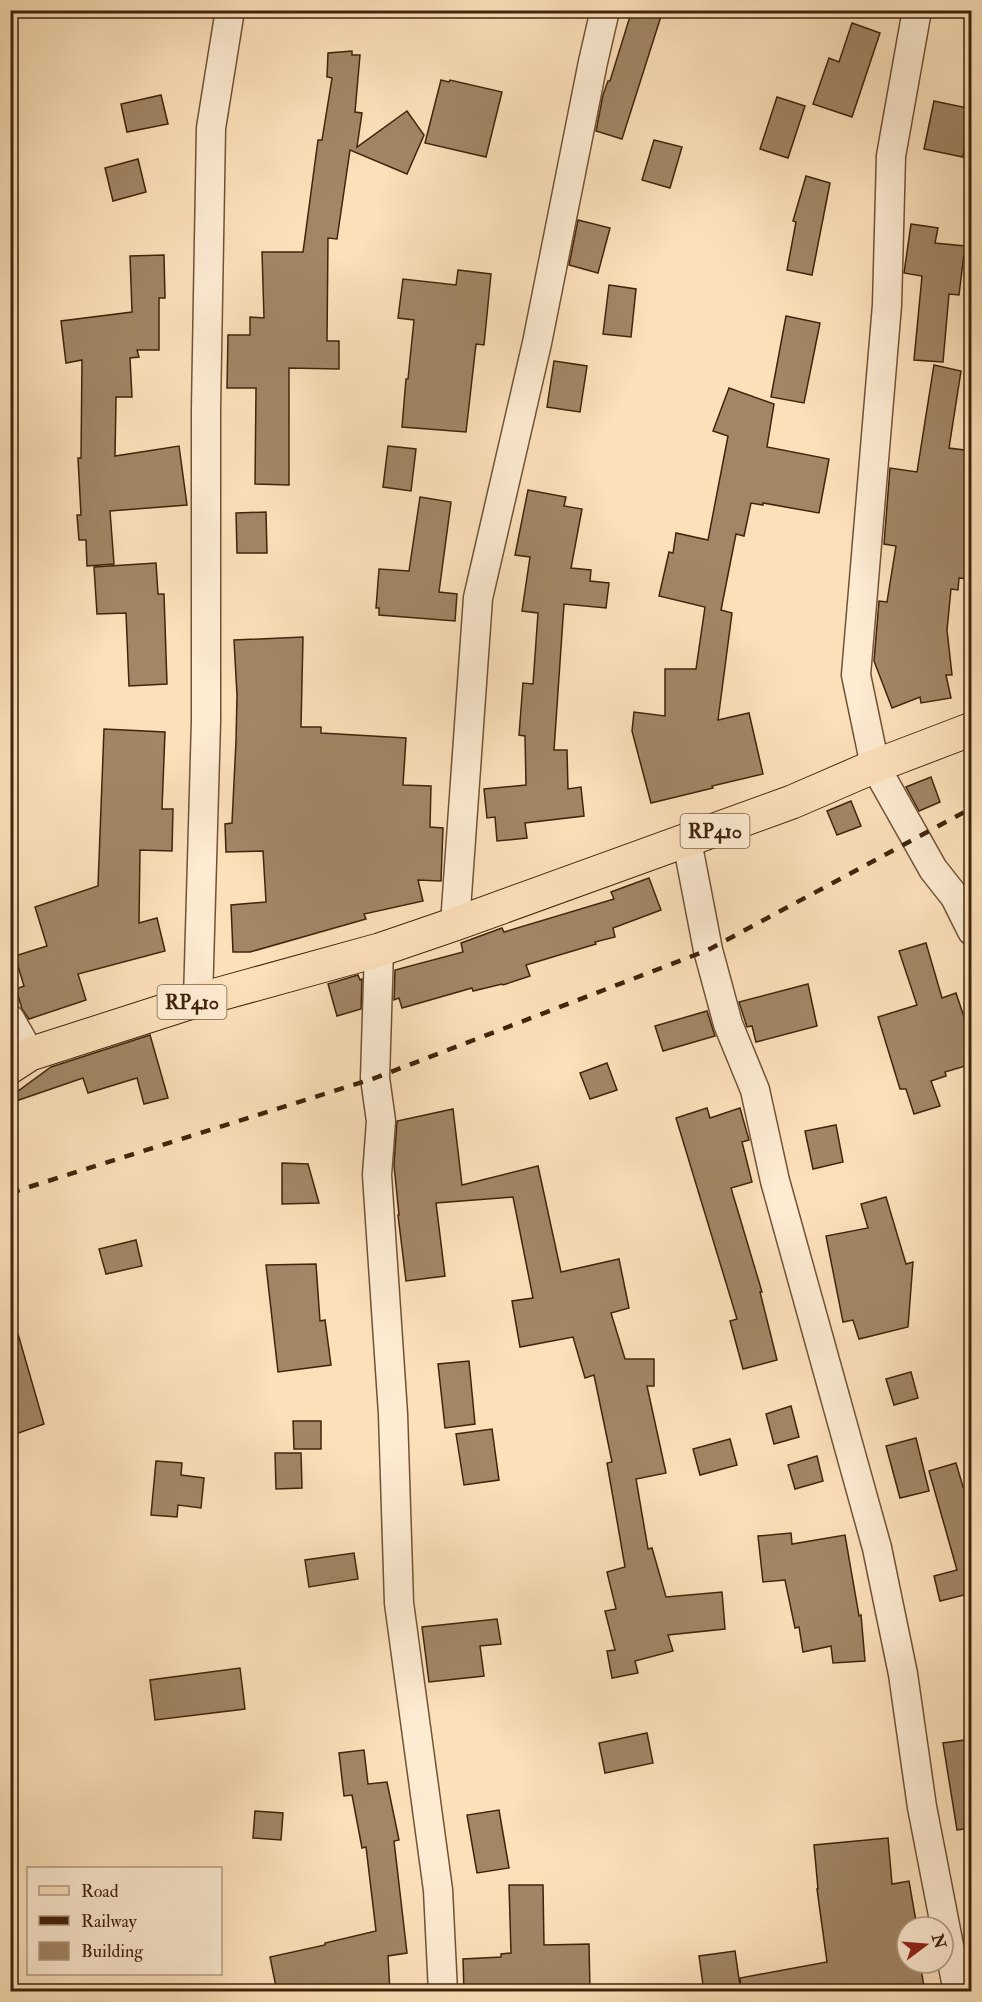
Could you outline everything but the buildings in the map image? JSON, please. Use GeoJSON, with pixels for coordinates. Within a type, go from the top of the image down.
{"type":"FeatureCollection","features":[{"type":"Feature","properties":{"kind":"main road","name":"RP410"},"geometry":{"type":"LineString","coordinates":[[20,1061],[198,1000],[379,950],[455,924],[792,802],[874,766],[972,729]]}},
{"type":"Feature","properties":{"kind":"street"},"geometry":{"type":"LineString","coordinates":[[198,1000],[206,721],[206,409],[211,128],[230,10]]}},
{"type":"Feature","properties":{"kind":"street"},"geometry":{"type":"LineString","coordinates":[[455,924],[478,598],[537,343],[605,10]]}},
{"type":"Feature","properties":{"kind":"street"},"geometry":{"type":"LineString","coordinates":[[917,10],[891,156],[887,305],[856,675],[874,766],[933,869],[955,897],[972,931]]}},
{"type":"Feature","properties":{"kind":"street"},"geometry":{"type":"LineString","coordinates":[[687,840],[708,950],[728,1024],[755,1090],[776,1181],[877,1548],[903,1674],[922,1807],[958,1992]]}},
{"type":"Feature","properties":{"kind":"street"},"geometry":{"type":"LineString","coordinates":[[379,950],[375,1078],[381,1121],[377,1175],[393,1414],[399,1603],[438,1890],[443,1992]]}},
{"type":"Feature","properties":{"kind":"street"},"geometry":{"type":"LineString","coordinates":[[10,1019],[20,1061]]}},
{"type":"Feature","properties":{"kind":"railway"},"geometry":{"type":"LineString","coordinates":[[10,1193],[375,1078],[708,950],[972,808]]}}]}
